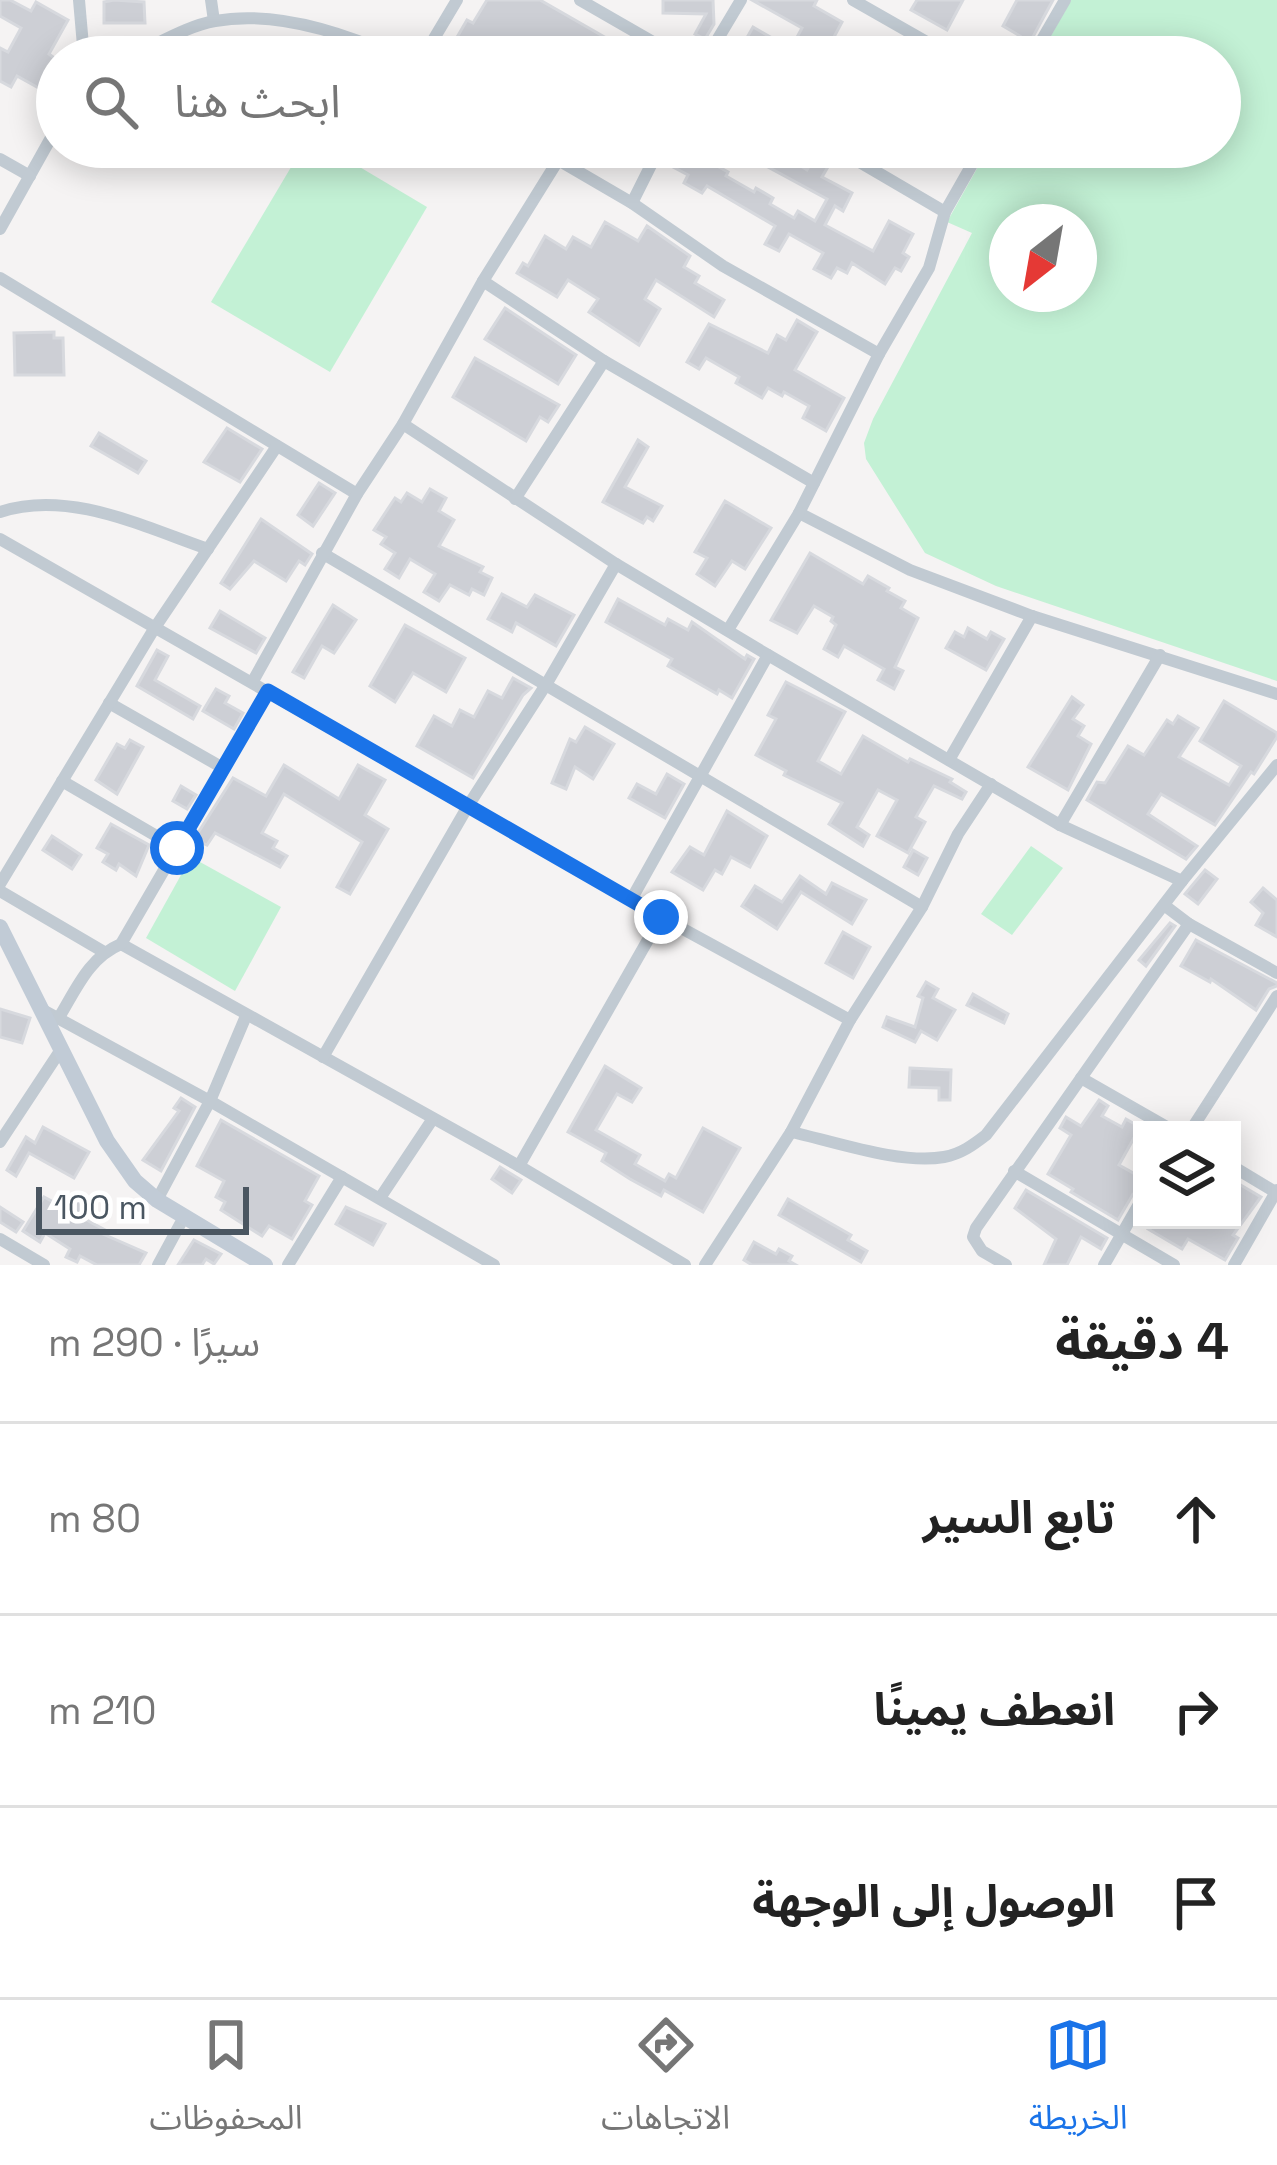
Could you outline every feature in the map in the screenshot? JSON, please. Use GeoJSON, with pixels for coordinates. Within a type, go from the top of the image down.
{"type":"FeatureCollection","features":[{"type":"Feature","properties":{"kind":"street"},"geometry":{"type":"LineString","coordinates":[[79,0],[82,36]]}},
{"type":"Feature","properties":{"kind":"street"},"geometry":{"type":"LineString","coordinates":[[211,0],[214,21]]}},
{"type":"Feature","properties":{"kind":"street"},"geometry":{"type":"LineString","coordinates":[[436,36],[457,0]]}},
{"type":"Feature","properties":{"kind":"street"},"geometry":{"type":"LineString","coordinates":[[580,0],[643,36]]}},
{"type":"Feature","properties":{"kind":"street"},"geometry":{"type":"LineString","coordinates":[[720,36],[741,0]]}},
{"type":"Feature","properties":{"kind":"street"},"geometry":{"type":"LineString","coordinates":[[853,0],[916,36]]}},
{"type":"Feature","properties":{"kind":"street"},"geometry":{"type":"LineString","coordinates":[[1044,36],[1065,0]]}},
{"type":"Feature","properties":{"kind":"street"},"geometry":{"type":"LineString","coordinates":[[178,36],[214,21],[280,21],[342,36]]}},
{"type":"Feature","properties":{"kind":"street"},"geometry":{"type":"LineString","coordinates":[[0,159],[30,176]]}},
{"type":"Feature","properties":{"kind":"street"},"geometry":{"type":"LineString","coordinates":[[0,229],[36,165]]}},
{"type":"Feature","properties":{"kind":"street"},"geometry":{"type":"LineString","coordinates":[[253,681],[322,553],[404,424],[483,280],[553,168]]}},
{"type":"Feature","properties":{"kind":"street"},"geometry":{"type":"LineString","coordinates":[[568,168],[632,203],[723,266],[879,354]]}},
{"type":"Feature","properties":{"kind":"street"},"geometry":{"type":"LineString","coordinates":[[632,203],[650,168]]}},
{"type":"Feature","properties":{"kind":"street"},"geometry":{"type":"LineString","coordinates":[[869,168],[945,212]]}},
{"type":"Feature","properties":{"kind":"street"},"geometry":{"type":"LineString","coordinates":[[728,630],[799,513],[879,354],[929,268],[945,212],[970,168]]}},
{"type":"Feature","properties":{"kind":"street"},"geometry":{"type":"LineString","coordinates":[[0,278],[357,494]]}},
{"type":"Feature","properties":{"kind":"street"},"geometry":{"type":"LineString","coordinates":[[483,280],[604,361],[814,483]]}},
{"type":"Feature","properties":{"kind":"street"},"geometry":{"type":"LineString","coordinates":[[515,499],[604,361]]}},
{"type":"Feature","properties":{"kind":"street"},"geometry":{"type":"LineString","coordinates":[[404,424],[616,564],[768,655],[1060,825],[1181,881]]}},
{"type":"Feature","properties":{"kind":"street"},"geometry":{"type":"LineString","coordinates":[[104,952],[0,887],[154,629],[277,446]]}},
{"type":"Feature","properties":{"kind":"street"},"geometry":{"type":"LineString","coordinates":[[0,512],[22,505],[100,512],[208,549]]}},
{"type":"Feature","properties":{"kind":"street"},"geometry":{"type":"LineString","coordinates":[[799,513],[910,569],[1032,616],[1277,694]]}},
{"type":"Feature","properties":{"kind":"street"},"geometry":{"type":"LineString","coordinates":[[0,539],[850,1020]]}},
{"type":"Feature","properties":{"kind":"street"},"geometry":{"type":"LineString","coordinates":[[322,553],[922,907]]}},
{"type":"Feature","properties":{"kind":"street"},"geometry":{"type":"LineString","coordinates":[[323,1057],[616,564]]}},
{"type":"Feature","properties":{"kind":"street"},"geometry":{"type":"LineString","coordinates":[[949,760],[1032,616]]}},
{"type":"Feature","properties":{"kind":"street"},"geometry":{"type":"LineString","coordinates":[[631,900],[768,655]]}},
{"type":"Feature","properties":{"kind":"street"},"geometry":{"type":"LineString","coordinates":[[1060,825],[1160,655]]}},
{"type":"Feature","properties":{"kind":"street"},"geometry":{"type":"LineString","coordinates":[[58,1019],[91,964],[121,944],[268,691]]}},
{"type":"Feature","properties":{"kind":"street"},"geometry":{"type":"LineString","coordinates":[[109,703],[223,768]]}},
{"type":"Feature","properties":{"kind":"street"},"geometry":{"type":"LineString","coordinates":[[790,1132],[940,1158],[965,1150],[986,1135],[1181,881],[1277,765]]}},
{"type":"Feature","properties":{"kind":"street"},"geometry":{"type":"LineString","coordinates":[[62,781],[177,848]]}},
{"type":"Feature","properties":{"kind":"street"},"geometry":{"type":"LineString","coordinates":[[705,1265],[790,1132],[850,1020],[922,907],[958,834],[991,784]]}},
{"type":"Feature","properties":{"kind":"street"},"geometry":{"type":"LineString","coordinates":[[1165,905],[1277,973]]}},
{"type":"Feature","properties":{"kind":"street"},"geometry":{"type":"LineString","coordinates":[[519,1166],[661,917]]}},
{"type":"Feature","properties":{"kind":"street"},"geometry":{"type":"LineString","coordinates":[[1006,1265],[973,1238],[1190,924]]}},
{"type":"Feature","properties":{"kind":"street"},"geometry":{"type":"LineString","coordinates":[[0,927],[59,1051],[121,1163],[157,1200],[266,1265]]}},
{"type":"Feature","properties":{"kind":"street"},"geometry":{"type":"LineString","coordinates":[[121,944],[519,1166],[685,1265]]}},
{"type":"Feature","properties":{"kind":"street"},"geometry":{"type":"LineString","coordinates":[[1197,1121],[1277,996]]}},
{"type":"Feature","properties":{"kind":"street"},"geometry":{"type":"LineString","coordinates":[[40,1009],[210,1101],[484,1262]]}},
{"type":"Feature","properties":{"kind":"street"},"geometry":{"type":"LineString","coordinates":[[157,1200],[210,1101],[246,1016]]}},
{"type":"Feature","properties":{"kind":"street"},"geometry":{"type":"LineString","coordinates":[[0,1142],[59,1051]]}},
{"type":"Feature","properties":{"kind":"street"},"geometry":{"type":"LineString","coordinates":[[1081,1078],[1156,1121]]}},
{"type":"Feature","properties":{"kind":"street"},"geometry":{"type":"LineString","coordinates":[[380,1198],[431,1120]]}},
{"type":"Feature","properties":{"kind":"street"},"geometry":{"type":"LineString","coordinates":[[1015,1171],[1174,1265]]}},
{"type":"Feature","properties":{"kind":"street"},"geometry":{"type":"LineString","coordinates":[[1234,1265],[1277,1192],[1241,1171]]}},
{"type":"Feature","properties":{"kind":"street"},"geometry":{"type":"LineString","coordinates":[[288,1265],[342,1177]]}},
{"type":"Feature","properties":{"kind":"street"},"geometry":{"type":"LineString","coordinates":[[1104,1265],[1133,1215]]}},
{"type":"Feature","properties":{"kind":"street"},"geometry":{"type":"LineString","coordinates":[[158,1265],[184,1217]]}},
{"type":"Feature","properties":{"kind":"street"},"geometry":{"type":"LineString","coordinates":[[0,1239],[44,1265]]}},
{"type":"Feature","properties":{"kind":"green space"},"geometry":{"type":"Polygon","coordinates":[[[1071,0],[1277,0],[1277,681],[996,586],[925,553],[866,459],[864,443],[972,233],[947,222],[977,168],[1241,168],[1241,36],[1051,36],[1071,0]]]}},
{"type":"Feature","properties":{"kind":"green space"},"geometry":{"type":"Polygon","coordinates":[[[291,168],[361,168],[427,207],[330,372],[211,302],[291,168]]]}},
{"type":"Feature","properties":{"kind":"green space"},"geometry":{"type":"Polygon","coordinates":[[[1031,846],[1063,868],[1012,935],[981,914],[1031,846]]]}},
{"type":"Feature","properties":{"kind":"green space"},"geometry":{"type":"Polygon","coordinates":[[[191,857],[281,907],[235,991],[146,938],[191,857]]]}},
{"type":"Feature","properties":{"kind":"building"},"geometry":{"type":"Polygon","coordinates":[[[0,0],[10,0],[31,11],[36,2],[68,20],[59,36],[36,36],[36,87],[17,76],[11,87],[0,81],[0,48],[8,52],[21,28],[0,16],[0,0]]]}},
{"type":"Feature","properties":{"kind":"building"},"geometry":{"type":"Polygon","coordinates":[[[487,0],[540,0],[603,36],[458,36],[467,20],[473,23],[487,0]]]}},
{"type":"Feature","properties":{"kind":"building"},"geometry":{"type":"Polygon","coordinates":[[[663,0],[713,0],[714,24],[707,36],[699,36],[695,34],[706,14],[663,13],[663,0]]]}},
{"type":"Feature","properties":{"kind":"building"},"geometry":{"type":"Polygon","coordinates":[[[752,0],[817,0],[814,6],[842,22],[835,36],[798,36],[802,28],[752,0]]]}},
{"type":"Feature","properties":{"kind":"building"},"geometry":{"type":"Polygon","coordinates":[[[917,0],[963,0],[947,30],[911,10],[917,0]]]}},
{"type":"Feature","properties":{"kind":"building"},"geometry":{"type":"Polygon","coordinates":[[[1017,0],[1053,0],[1033,36],[1020,36],[1003,26],[1017,0]]]}},
{"type":"Feature","properties":{"kind":"building"},"geometry":{"type":"Polygon","coordinates":[[[104,2],[144,2],[145,23],[104,23],[104,2]]]}},
{"type":"Feature","properties":{"kind":"building"},"geometry":{"type":"Polygon","coordinates":[[[753,27],[769,36],[748,36],[753,27]]]}},
{"type":"Feature","properties":{"kind":"building"},"geometry":{"type":"Polygon","coordinates":[[[675,168],[721,168],[728,172],[726,176],[773,198],[770,204],[794,218],[798,211],[815,221],[827,199],[770,168],[827,168],[822,177],[852,193],[843,211],[835,206],[825,225],[873,251],[889,221],[913,234],[903,253],[909,257],[885,284],[852,263],[847,273],[837,268],[831,278],[814,269],[823,253],[789,234],[779,251],[765,244],[775,226],[707,186],[702,193],[684,183],[688,175],[675,168]]]}},
{"type":"Feature","properties":{"kind":"building"},"geometry":{"type":"Polygon","coordinates":[[[605,222],[638,241],[647,226],[690,256],[684,267],[699,276],[695,283],[724,300],[714,317],[656,280],[645,299],[660,309],[639,345],[589,312],[598,299],[568,280],[557,297],[517,273],[523,263],[528,266],[545,236],[566,249],[573,237],[591,247],[605,222]]]}},
{"type":"Feature","properties":{"kind":"building"},"geometry":{"type":"Polygon","coordinates":[[[505,308],[576,355],[558,384],[485,339],[505,308]]]}},
{"type":"Feature","properties":{"kind":"building"},"geometry":{"type":"Polygon","coordinates":[[[797,320],[817,332],[795,370],[844,398],[826,431],[803,418],[809,406],[784,392],[782,396],[768,388],[762,398],[736,383],[739,377],[706,358],[699,369],[687,362],[709,324],[768,353],[777,335],[786,340],[797,320]]]}},
{"type":"Feature","properties":{"kind":"building"},"geometry":{"type":"Polygon","coordinates":[[[54,332],[54,338],[63,338],[64,375],[15,375],[14,333],[54,332]]]}},
{"type":"Feature","properties":{"kind":"building"},"geometry":{"type":"Polygon","coordinates":[[[475,358],[559,405],[548,422],[540,417],[526,441],[453,397],[475,358]]]}},
{"type":"Feature","properties":{"kind":"building"},"geometry":{"type":"Polygon","coordinates":[[[227,428],[262,449],[240,482],[204,462],[227,428]]]}},
{"type":"Feature","properties":{"kind":"building"},"geometry":{"type":"Polygon","coordinates":[[[99,433],[146,461],[138,473],[91,446],[99,433]]]}},
{"type":"Feature","properties":{"kind":"building"},"geometry":{"type":"Polygon","coordinates":[[[638,440],[648,447],[625,487],[662,506],[653,521],[647,517],[643,523],[603,502],[638,440]]]}},
{"type":"Feature","properties":{"kind":"building"},"geometry":{"type":"Polygon","coordinates":[[[319,483],[335,493],[313,526],[298,515],[319,483]]]}},
{"type":"Feature","properties":{"kind":"building"},"geometry":{"type":"Polygon","coordinates":[[[430,489],[446,498],[439,511],[454,520],[439,546],[483,567],[480,572],[492,578],[484,595],[472,589],[469,595],[450,585],[439,601],[424,592],[435,574],[410,559],[399,578],[385,569],[395,553],[381,544],[386,537],[374,530],[395,498],[401,502],[407,493],[422,502],[430,489]]]}},
{"type":"Feature","properties":{"kind":"building"},"geometry":{"type":"Polygon","coordinates":[[[725,501],[771,528],[745,569],[732,561],[715,586],[697,574],[707,558],[695,552],[725,501]]]}},
{"type":"Feature","properties":{"kind":"building"},"geometry":{"type":"Polygon","coordinates":[[[261,519],[312,554],[305,565],[299,561],[286,581],[254,561],[230,589],[221,583],[261,519]]]}},
{"type":"Feature","properties":{"kind":"building"},"geometry":{"type":"Polygon","coordinates":[[[810,553],[863,584],[868,576],[889,588],[905,601],[901,608],[918,618],[895,667],[903,671],[894,689],[878,680],[884,669],[844,646],[838,657],[824,649],[836,625],[833,617],[814,606],[797,633],[771,620],[810,553]]]}},
{"type":"Feature","properties":{"kind":"building"},"geometry":{"type":"Polygon","coordinates":[[[502,594],[527,607],[535,595],[574,615],[556,646],[516,623],[512,632],[488,619],[502,594]]]}},
{"type":"Feature","properties":{"kind":"building"},"geometry":{"type":"Polygon","coordinates":[[[618,599],[665,625],[668,619],[688,630],[692,622],[745,659],[747,655],[754,659],[732,698],[668,666],[672,659],[606,622],[618,599]]]}},
{"type":"Feature","properties":{"kind":"building"},"geometry":{"type":"Polygon","coordinates":[[[333,605],[356,620],[334,653],[322,646],[304,678],[293,672],[333,605]]]}},
{"type":"Feature","properties":{"kind":"building"},"geometry":{"type":"Polygon","coordinates":[[[220,611],[265,638],[256,653],[210,628],[220,611]]]}},
{"type":"Feature","properties":{"kind":"building"},"geometry":{"type":"Polygon","coordinates":[[[405,625],[465,658],[446,692],[413,673],[395,702],[370,686],[405,625]]]}},
{"type":"Feature","properties":{"kind":"building"},"geometry":{"type":"Polygon","coordinates":[[[968,628],[987,639],[991,632],[1004,639],[986,670],[946,648],[955,632],[964,637],[968,628]]]}},
{"type":"Feature","properties":{"kind":"building"},"geometry":{"type":"Polygon","coordinates":[[[157,650],[168,656],[155,680],[200,706],[193,719],[137,686],[157,650]]]}},
{"type":"Feature","properties":{"kind":"building"},"geometry":{"type":"Polygon","coordinates":[[[513,678],[531,688],[473,778],[417,746],[434,716],[452,726],[460,710],[474,717],[488,691],[502,698],[513,678]]]}},
{"type":"Feature","properties":{"kind":"building"},"geometry":{"type":"Polygon","coordinates":[[[786,682],[845,712],[818,761],[841,774],[863,736],[908,762],[952,779],[966,792],[962,799],[934,786],[916,817],[925,822],[908,853],[877,836],[897,800],[878,790],[857,827],[869,835],[863,846],[829,824],[842,803],[784,775],[786,771],[756,755],[776,719],[768,715],[786,682]]]}},
{"type":"Feature","properties":{"kind":"building"},"geometry":{"type":"Polygon","coordinates":[[[216,689],[229,696],[225,703],[243,713],[234,729],[203,711],[216,689]]]}},
{"type":"Feature","properties":{"kind":"building"},"geometry":{"type":"Polygon","coordinates":[[[1072,697],[1083,705],[1073,719],[1084,726],[1078,736],[1091,744],[1068,790],[1028,767],[1072,697]]]}},
{"type":"Feature","properties":{"kind":"building"},"geometry":{"type":"Polygon","coordinates":[[[1224,701],[1277,737],[1215,825],[1161,794],[1148,814],[1197,846],[1186,859],[1087,800],[1097,782],[1105,783],[1128,746],[1144,755],[1167,720],[1173,724],[1178,716],[1198,728],[1179,757],[1229,785],[1241,766],[1200,741],[1224,701]]]}},
{"type":"Feature","properties":{"kind":"building"},"geometry":{"type":"Polygon","coordinates":[[[585,727],[614,744],[593,779],[575,767],[566,789],[552,783],[570,739],[576,742],[585,727]]]}},
{"type":"Feature","properties":{"kind":"building"},"geometry":{"type":"Polygon","coordinates":[[[130,740],[143,747],[117,794],[96,780],[117,744],[125,748],[130,740]]]}},
{"type":"Feature","properties":{"kind":"building"},"geometry":{"type":"Polygon","coordinates":[[[284,765],[339,799],[358,765],[385,780],[365,815],[388,829],[350,894],[337,887],[362,842],[284,794],[262,833],[277,841],[273,848],[287,856],[280,867],[215,833],[207,845],[194,839],[233,778],[266,796],[284,765]]]}},
{"type":"Feature","properties":{"kind":"building"},"geometry":{"type":"Polygon","coordinates":[[[667,774],[684,784],[665,818],[629,798],[637,784],[656,794],[667,774]]]}},
{"type":"Feature","properties":{"kind":"building"},"geometry":{"type":"Polygon","coordinates":[[[181,786],[196,795],[187,809],[173,801],[181,786]]]}},
{"type":"Feature","properties":{"kind":"building"},"geometry":{"type":"Polygon","coordinates":[[[727,811],[767,836],[750,867],[731,857],[722,874],[715,870],[703,890],[672,872],[690,847],[704,855],[727,811]]]}},
{"type":"Feature","properties":{"kind":"building"},"geometry":{"type":"Polygon","coordinates":[[[111,824],[149,845],[136,876],[119,864],[116,870],[103,862],[108,854],[97,848],[111,824]]]}},
{"type":"Feature","properties":{"kind":"building"},"geometry":{"type":"Polygon","coordinates":[[[52,836],[81,855],[72,869],[43,850],[52,836]]]}},
{"type":"Feature","properties":{"kind":"building"},"geometry":{"type":"Polygon","coordinates":[[[913,850],[927,858],[918,875],[904,867],[913,850]]]}},
{"type":"Feature","properties":{"kind":"building"},"geometry":{"type":"Polygon","coordinates":[[[1205,870],[1217,879],[1198,904],[1185,894],[1205,870]]]}},
{"type":"Feature","properties":{"kind":"building"},"geometry":{"type":"Polygon","coordinates":[[[800,876],[826,894],[832,883],[866,900],[852,924],[801,892],[777,929],[742,906],[755,886],[782,902],[800,876]]]}},
{"type":"Feature","properties":{"kind":"building"},"geometry":{"type":"Polygon","coordinates":[[[1263,888],[1277,900],[1277,937],[1256,925],[1263,913],[1251,902],[1263,888]]]}},
{"type":"Feature","properties":{"kind":"building"},"geometry":{"type":"Polygon","coordinates":[[[1170,923],[1175,926],[1146,966],[1139,960],[1170,923]]]}},
{"type":"Feature","properties":{"kind":"building"},"geometry":{"type":"Polygon","coordinates":[[[843,932],[870,947],[853,978],[826,963],[843,932]]]}},
{"type":"Feature","properties":{"kind":"building"},"geometry":{"type":"Polygon","coordinates":[[[1196,940],[1277,986],[1269,989],[1256,1010],[1211,979],[1181,966],[1196,940]]]}},
{"type":"Feature","properties":{"kind":"building"},"geometry":{"type":"Polygon","coordinates":[[[926,982],[938,989],[933,998],[955,1010],[937,1040],[921,1031],[915,1042],[883,1027],[887,1017],[915,1027],[923,998],[918,996],[926,982]]]}},
{"type":"Feature","properties":{"kind":"building"},"geometry":{"type":"Polygon","coordinates":[[[973,994],[1008,1014],[1004,1023],[967,1005],[973,994]]]}},
{"type":"Feature","properties":{"kind":"building"},"geometry":{"type":"Polygon","coordinates":[[[0,1009],[30,1018],[22,1043],[0,1037],[0,1009]]]}},
{"type":"Feature","properties":{"kind":"building"},"geometry":{"type":"Polygon","coordinates":[[[605,1066],[641,1088],[632,1102],[617,1094],[596,1130],[640,1155],[635,1164],[665,1181],[669,1174],[676,1178],[703,1128],[740,1148],[703,1212],[664,1190],[661,1196],[630,1179],[602,1161],[606,1153],[568,1132],[605,1066]]]}},
{"type":"Feature","properties":{"kind":"building"},"geometry":{"type":"Polygon","coordinates":[[[910,1068],[951,1070],[950,1100],[939,1100],[939,1088],[909,1087],[910,1068]]]}},
{"type":"Feature","properties":{"kind":"building"},"geometry":{"type":"Polygon","coordinates":[[[181,1098],[195,1107],[161,1171],[143,1160],[179,1111],[174,1108],[181,1098]]]}},
{"type":"Feature","properties":{"kind":"building"},"geometry":{"type":"Polygon","coordinates":[[[1099,1100],[1108,1106],[1102,1116],[1122,1127],[1126,1119],[1133,1123],[1133,1140],[1119,1165],[1133,1173],[1133,1194],[1118,1220],[1048,1174],[1071,1135],[1060,1128],[1066,1117],[1081,1126],[1099,1100]]]}},
{"type":"Feature","properties":{"kind":"building"},"geometry":{"type":"Polygon","coordinates":[[[221,1120],[319,1176],[305,1201],[312,1205],[292,1239],[269,1226],[262,1236],[221,1210],[225,1202],[216,1197],[224,1181],[197,1166],[221,1120]]]}},
{"type":"Feature","properties":{"kind":"building"},"geometry":{"type":"Polygon","coordinates":[[[43,1127],[89,1152],[74,1178],[29,1153],[16,1176],[7,1170],[26,1137],[35,1143],[43,1127]]]}},
{"type":"Feature","properties":{"kind":"building"},"geometry":{"type":"Polygon","coordinates":[[[500,1167],[521,1180],[512,1193],[492,1179],[500,1167]]]}},
{"type":"Feature","properties":{"kind":"building"},"geometry":{"type":"Polygon","coordinates":[[[1241,1185],[1261,1197],[1241,1224],[1241,1185]]]}},
{"type":"Feature","properties":{"kind":"building"},"geometry":{"type":"Polygon","coordinates":[[[1026,1190],[1107,1238],[1101,1249],[1081,1237],[1067,1265],[1044,1265],[1056,1239],[1015,1208],[1026,1190]]]}},
{"type":"Feature","properties":{"kind":"building"},"geometry":{"type":"Polygon","coordinates":[[[69,1196],[85,1205],[79,1216],[105,1230],[103,1234],[146,1253],[139,1265],[97,1265],[80,1256],[77,1262],[66,1257],[70,1249],[45,1233],[40,1242],[23,1231],[44,1197],[63,1207],[69,1196]]]}},
{"type":"Feature","properties":{"kind":"building"},"geometry":{"type":"Polygon","coordinates":[[[788,1199],[851,1235],[848,1240],[867,1251],[861,1262],[779,1215],[788,1199]]]}},
{"type":"Feature","properties":{"kind":"building"},"geometry":{"type":"Polygon","coordinates":[[[0,1207],[23,1222],[16,1232],[0,1222],[0,1207]]]}},
{"type":"Feature","properties":{"kind":"building"},"geometry":{"type":"Polygon","coordinates":[[[346,1207],[385,1224],[373,1245],[336,1224],[346,1207]]]}},
{"type":"Feature","properties":{"kind":"building"},"geometry":{"type":"Polygon","coordinates":[[[1148,1229],[1237,1229],[1233,1235],[1238,1238],[1225,1260],[1188,1239],[1182,1249],[1148,1229]]]}},
{"type":"Feature","properties":{"kind":"building"},"geometry":{"type":"Polygon","coordinates":[[[194,1240],[221,1254],[214,1264],[206,1259],[202,1265],[178,1265],[194,1240]]]}},
{"type":"Feature","properties":{"kind":"building"},"geometry":{"type":"Polygon","coordinates":[[[754,1242],[776,1254],[779,1249],[792,1256],[789,1261],[796,1265],[752,1265],[744,1260],[754,1242]]]}},
{"type":"Feature","properties":{"kind":"route"},"geometry":{"type":"LineString","coordinates":[[177,848],[268,691],[661,917]]}}]}
